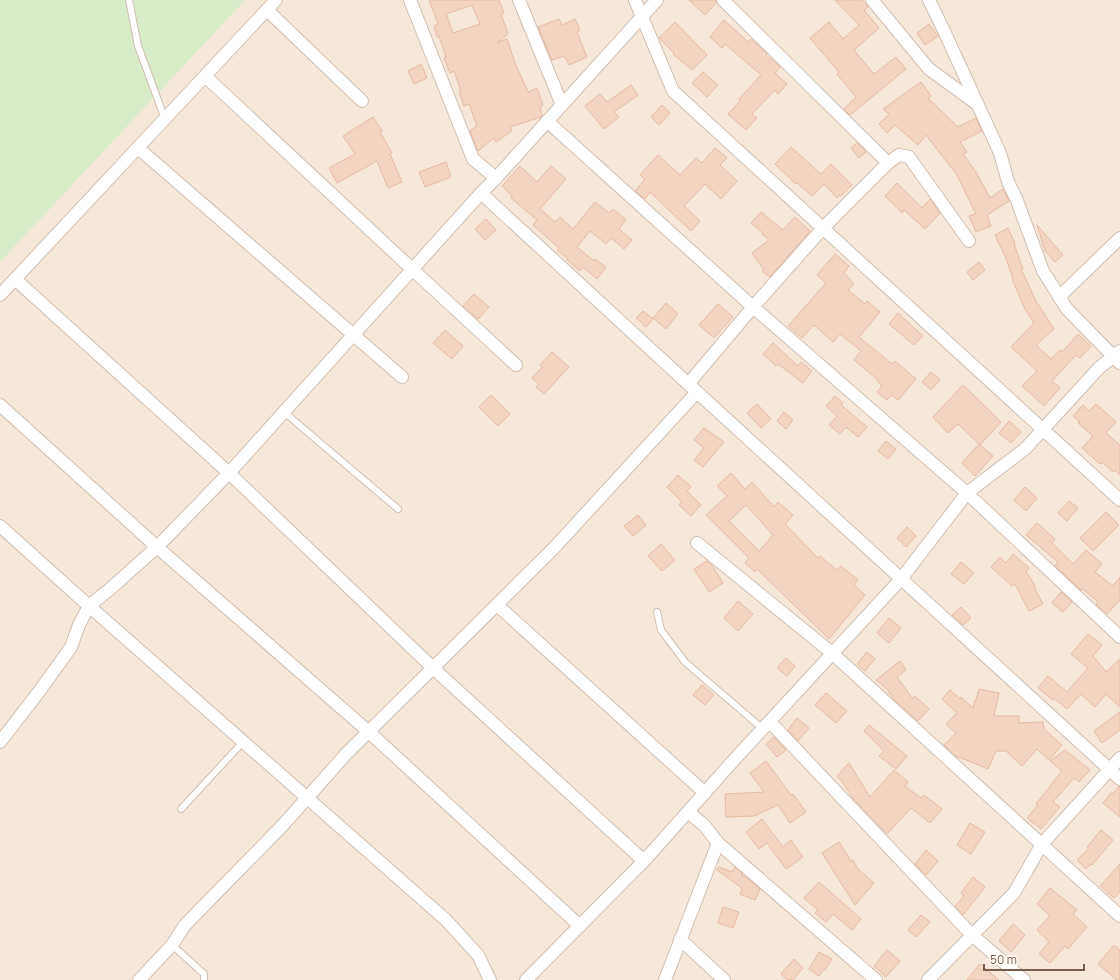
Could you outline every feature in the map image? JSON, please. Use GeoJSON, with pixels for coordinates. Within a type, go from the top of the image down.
{"type":"FeatureCollection","features":[{"type":"Feature","properties":{"kind":"street"},"geometry":{"type":"LineString","coordinates":[[0,295],[276,0]]}},
{"type":"Feature","properties":{"kind":"street"},"geometry":{"type":"LineString","coordinates":[[410,0],[473,159],[496,178]]}},
{"type":"Feature","properties":{"kind":"street"},"geometry":{"type":"LineString","coordinates":[[519,0],[562,105]]}},
{"type":"Feature","properties":{"kind":"street"},"geometry":{"type":"LineString","coordinates":[[635,0],[643,16],[673,91],[1120,500]]}},
{"type":"Feature","properties":{"kind":"street"},"geometry":{"type":"LineString","coordinates":[[0,742],[71,647],[79,625],[89,606],[157,547],[229,473],[657,0]]}},
{"type":"Feature","properties":{"kind":"street"},"geometry":{"type":"LineString","coordinates":[[722,0],[888,163]]}},
{"type":"Feature","properties":{"kind":"street"},"geometry":{"type":"LineString","coordinates":[[872,0],[929,69],[978,105]]}},
{"type":"Feature","properties":{"kind":"street"},"geometry":{"type":"LineString","coordinates":[[526,980],[644,861],[766,725],[901,579],[967,493],[1025,449],[1099,368],[1118,357],[1067,309],[1043,271],[1016,198],[1008,182],[1000,153],[945,33],[928,0]]}},
{"type":"Feature","properties":{"kind":"street"},"geometry":{"type":"LineString","coordinates":[[267,10],[362,101]]}},
{"type":"Feature","properties":{"kind":"street"},"geometry":{"type":"LineString","coordinates":[[205,76],[516,365]]}},
{"type":"Feature","properties":{"kind":"street"},"geometry":{"type":"LineString","coordinates":[[547,121],[753,307],[967,493],[1120,637]]}},
{"type":"Feature","properties":{"kind":"street"},"geometry":{"type":"LineString","coordinates":[[138,148],[402,377]]}},
{"type":"Feature","properties":{"kind":"street"},"geometry":{"type":"LineString","coordinates":[[139,980],[172,945],[185,925],[283,825],[346,754],[554,548],[693,388],[753,307],[823,228],[888,163],[899,155],[909,157],[969,241]]}},
{"type":"Feature","properties":{"kind":"street"},"geometry":{"type":"LineString","coordinates":[[481,193],[1120,778]]}},
{"type":"Feature","properties":{"kind":"street"},"geometry":{"type":"LineString","coordinates":[[1059,297],[1120,238]]}},
{"type":"Feature","properties":{"kind":"street"},"geometry":{"type":"LineString","coordinates":[[15,279],[229,473],[433,668],[644,861]]}},
{"type":"Feature","properties":{"kind":"street"},"geometry":{"type":"LineString","coordinates":[[0,405],[157,547],[368,732],[580,926]]}},
{"type":"Feature","properties":{"kind":"street"},"geometry":{"type":"LineString","coordinates":[[0,526],[306,799],[446,920],[478,955],[490,980]]}},
{"type":"Feature","properties":{"kind":"street"},"geometry":{"type":"LineString","coordinates":[[696,543],[832,654],[1120,916]]}},
{"type":"Feature","properties":{"kind":"street"},"geometry":{"type":"LineString","coordinates":[[497,605],[705,793]]}},
{"type":"Feature","properties":{"kind":"street"},"geometry":{"type":"LineString","coordinates":[[766,725],[972,935],[1024,980]]}},
{"type":"Feature","properties":{"kind":"street"},"geometry":{"type":"LineString","coordinates":[[928,980],[1014,893],[1042,844],[1120,758]]}},
{"type":"Feature","properties":{"kind":"street"},"geometry":{"type":"LineString","coordinates":[[688,812],[704,825],[718,843],[876,980]]}},
{"type":"Feature","properties":{"kind":"street"},"geometry":{"type":"LineString","coordinates":[[665,980],[718,843]]}},
{"type":"Feature","properties":{"kind":"street"},"geometry":{"type":"LineString","coordinates":[[680,939],[724,980]]}},
{"type":"Feature","properties":{"kind":"lane"},"geometry":{"type":"LineString","coordinates":[[129,0],[138,46],[165,119]]}},
{"type":"Feature","properties":{"kind":"lane"},"geometry":{"type":"LineString","coordinates":[[284,412],[398,509]]}},
{"type":"Feature","properties":{"kind":"lane"},"geometry":{"type":"LineString","coordinates":[[657,612],[661,630],[685,662],[766,725]]}},
{"type":"Feature","properties":{"kind":"lane"},"geometry":{"type":"LineString","coordinates":[[182,809],[243,742]]}},
{"type":"Feature","properties":{"kind":"lane"},"geometry":{"type":"LineString","coordinates":[[172,945],[204,974],[204,980]]}},
{"type":"Feature","properties":{"kind":"shaded area"},"geometry":{"type":"Polygon","coordinates":[[[0,0],[1120,0],[1120,980],[0,980],[0,0]]]}},
{"type":"Feature","properties":{"kind":"green space"},"geometry":{"type":"Polygon","coordinates":[[[0,0],[245,0],[0,262],[0,0]]]}},
{"type":"Feature","properties":{"kind":"building"},"geometry":{"type":"Polygon","coordinates":[[[429,0],[499,0],[504,13],[501,14],[508,34],[497,43],[507,39],[515,63],[528,92],[537,88],[543,105],[540,107],[541,117],[510,127],[512,131],[496,142],[494,138],[478,151],[470,131],[477,126],[469,104],[464,106],[459,92],[461,91],[454,71],[450,73],[444,58],[446,57],[434,26],[438,24],[429,0]],[[472,5],[446,14],[453,33],[480,24],[472,5]]]}},
{"type":"Feature","properties":{"kind":"building"},"geometry":{"type":"Polygon","coordinates":[[[689,0],[716,0],[716,3],[705,15],[689,0]]]}},
{"type":"Feature","properties":{"kind":"building"},"geometry":{"type":"Polygon","coordinates":[[[835,0],[862,0],[868,7],[864,10],[879,28],[854,50],[874,74],[896,57],[906,69],[850,115],[844,109],[856,97],[837,74],[839,72],[810,38],[829,22],[843,39],[859,25],[835,0]]]}},
{"type":"Feature","properties":{"kind":"building"},"geometry":{"type":"Polygon","coordinates":[[[559,19],[562,25],[575,19],[580,30],[577,32],[587,57],[569,65],[564,56],[552,60],[538,27],[559,19]]]}},
{"type":"Feature","properties":{"kind":"building"},"geometry":{"type":"Polygon","coordinates":[[[724,20],[748,42],[751,39],[780,67],[775,73],[787,84],[778,94],[775,90],[752,114],[757,118],[746,130],[728,114],[740,101],[739,99],[761,75],[725,44],[722,48],[710,37],[724,20]]]}},
{"type":"Feature","properties":{"kind":"building"},"geometry":{"type":"Polygon","coordinates":[[[675,22],[707,55],[692,70],[673,54],[674,53],[659,38],[675,22]]]}},
{"type":"Feature","properties":{"kind":"building"},"geometry":{"type":"Polygon","coordinates":[[[929,24],[938,36],[925,45],[917,33],[929,24]]]}},
{"type":"Feature","properties":{"kind":"building"},"geometry":{"type":"Polygon","coordinates":[[[421,64],[427,78],[414,84],[408,71],[421,64]]]}},
{"type":"Feature","properties":{"kind":"building"},"geometry":{"type":"Polygon","coordinates":[[[703,72],[718,85],[707,97],[692,83],[703,72]]]}},
{"type":"Feature","properties":{"kind":"building"},"geometry":{"type":"Polygon","coordinates":[[[921,82],[931,96],[928,98],[958,127],[976,118],[982,131],[960,142],[967,152],[963,154],[976,172],[990,198],[1003,189],[1009,201],[987,215],[991,226],[976,232],[969,216],[976,214],[957,175],[926,135],[918,145],[895,125],[887,133],[879,124],[889,114],[883,109],[921,82]]]}},
{"type":"Feature","properties":{"kind":"building"},"geometry":{"type":"Polygon","coordinates":[[[631,85],[638,95],[614,112],[619,117],[604,129],[585,106],[600,94],[607,102],[631,85]]]}},
{"type":"Feature","properties":{"kind":"building"},"geometry":{"type":"Polygon","coordinates":[[[662,105],[670,113],[659,125],[651,117],[662,105]]]}},
{"type":"Feature","properties":{"kind":"building"},"geometry":{"type":"Polygon","coordinates":[[[373,117],[382,131],[380,132],[392,153],[390,154],[402,182],[388,188],[377,161],[337,183],[329,168],[355,154],[343,136],[373,117]]]}},
{"type":"Feature","properties":{"kind":"building"},"geometry":{"type":"Polygon","coordinates":[[[857,143],[866,152],[859,158],[851,148],[857,143]]]}},
{"type":"Feature","properties":{"kind":"building"},"geometry":{"type":"Polygon","coordinates":[[[791,147],[821,174],[831,164],[852,185],[837,198],[824,184],[812,196],[797,183],[796,184],[775,164],[791,147]]]}},
{"type":"Feature","properties":{"kind":"building"},"geometry":{"type":"Polygon","coordinates":[[[715,148],[727,158],[720,165],[737,181],[721,199],[705,184],[684,206],[700,221],[691,231],[650,192],[645,199],[635,191],[645,179],[640,175],[658,155],[680,175],[696,158],[702,163],[715,148]]]}},
{"type":"Feature","properties":{"kind":"building"},"geometry":{"type":"Polygon","coordinates":[[[446,162],[451,177],[425,187],[419,172],[446,162]]]}},
{"type":"Feature","properties":{"kind":"building"},"geometry":{"type":"Polygon","coordinates":[[[520,166],[537,182],[551,166],[566,179],[540,209],[555,222],[560,217],[573,229],[595,202],[609,213],[613,209],[626,220],[619,229],[632,240],[624,249],[611,238],[606,244],[590,231],[577,247],[594,261],[595,259],[606,267],[597,279],[583,267],[580,271],[567,260],[568,259],[557,250],[559,248],[533,225],[537,220],[511,198],[512,196],[502,186],[520,166]]]}},
{"type":"Feature","properties":{"kind":"building"},"geometry":{"type":"Polygon","coordinates":[[[897,183],[922,208],[930,199],[940,213],[925,229],[904,210],[902,213],[885,196],[897,183]]]}},
{"type":"Feature","properties":{"kind":"building"},"geometry":{"type":"Polygon","coordinates":[[[761,212],[783,230],[795,217],[810,231],[770,277],[762,271],[764,270],[752,253],[769,240],[751,223],[761,212]]]}},
{"type":"Feature","properties":{"kind":"building"},"geometry":{"type":"Polygon","coordinates":[[[486,219],[496,230],[485,240],[475,229],[486,219]]]}},
{"type":"Feature","properties":{"kind":"building"},"geometry":{"type":"Polygon","coordinates":[[[1037,225],[1063,255],[1055,262],[1045,251],[1037,225]]]}},
{"type":"Feature","properties":{"kind":"building"},"geometry":{"type":"Polygon","coordinates":[[[1008,228],[1015,243],[1014,244],[1023,269],[1021,269],[1036,301],[1054,329],[1036,345],[1051,359],[1060,350],[1062,352],[1078,334],[1091,346],[1080,358],[1076,355],[1052,381],[1060,388],[1044,406],[1022,386],[1037,371],[1011,347],[1034,323],[1025,309],[1012,279],[1013,278],[1005,256],[995,235],[1008,228]]]}},
{"type":"Feature","properties":{"kind":"building"},"geometry":{"type":"Polygon","coordinates":[[[835,254],[849,266],[844,273],[854,284],[848,290],[865,304],[867,301],[880,312],[859,337],[892,364],[895,361],[916,379],[898,400],[892,395],[887,400],[877,392],[882,386],[877,381],[878,380],[854,360],[861,351],[840,334],[833,342],[814,325],[802,338],[788,326],[826,283],[817,275],[835,254]]]}},
{"type":"Feature","properties":{"kind":"building"},"geometry":{"type":"Polygon","coordinates":[[[979,262],[985,270],[973,280],[967,272],[979,262]]]}},
{"type":"Feature","properties":{"kind":"building"},"geometry":{"type":"Polygon","coordinates":[[[474,294],[489,307],[478,319],[463,306],[474,294]]]}},
{"type":"Feature","properties":{"kind":"building"},"geometry":{"type":"Polygon","coordinates":[[[666,303],[678,314],[666,329],[653,318],[666,303]]]}},
{"type":"Feature","properties":{"kind":"building"},"geometry":{"type":"Polygon","coordinates":[[[718,304],[733,317],[714,338],[699,325],[718,304]]]}},
{"type":"Feature","properties":{"kind":"building"},"geometry":{"type":"Polygon","coordinates":[[[643,311],[653,319],[646,327],[636,318],[643,311]]]}},
{"type":"Feature","properties":{"kind":"building"},"geometry":{"type":"Polygon","coordinates":[[[898,313],[923,336],[914,345],[889,324],[898,313]]]}},
{"type":"Feature","properties":{"kind":"building"},"geometry":{"type":"Polygon","coordinates":[[[445,330],[463,346],[452,359],[433,343],[445,330]]]}},
{"type":"Feature","properties":{"kind":"building"},"geometry":{"type":"Polygon","coordinates":[[[773,343],[798,366],[801,362],[812,371],[803,383],[778,364],[776,366],[763,354],[773,343]]]}},
{"type":"Feature","properties":{"kind":"building"},"geometry":{"type":"Polygon","coordinates":[[[552,352],[569,367],[544,394],[536,387],[539,384],[532,378],[542,367],[540,365],[552,352]]]}},
{"type":"Feature","properties":{"kind":"building"},"geometry":{"type":"Polygon","coordinates":[[[931,372],[940,380],[931,390],[922,382],[931,372]]]}},
{"type":"Feature","properties":{"kind":"building"},"geometry":{"type":"Polygon","coordinates":[[[963,385],[1001,422],[980,445],[993,456],[975,476],[962,463],[979,444],[958,424],[948,433],[933,417],[963,385]]]}},
{"type":"Feature","properties":{"kind":"building"},"geometry":{"type":"Polygon","coordinates":[[[491,395],[510,414],[498,426],[479,407],[491,395]]]}},
{"type":"Feature","properties":{"kind":"building"},"geometry":{"type":"Polygon","coordinates":[[[835,396],[843,403],[841,405],[867,427],[858,437],[846,427],[840,434],[829,425],[837,416],[826,406],[835,396]]]}},
{"type":"Feature","properties":{"kind":"building"},"geometry":{"type":"Polygon","coordinates":[[[757,404],[771,419],[761,428],[747,413],[757,404]]]}},
{"type":"Feature","properties":{"kind":"building"},"geometry":{"type":"Polygon","coordinates":[[[1096,404],[1116,422],[1106,433],[1120,445],[1120,475],[1115,470],[1113,472],[1102,462],[1100,464],[1082,448],[1093,436],[1078,423],[1080,422],[1073,416],[1083,405],[1089,411],[1096,404]]]}},
{"type":"Feature","properties":{"kind":"building"},"geometry":{"type":"Polygon","coordinates":[[[784,412],[793,420],[786,429],[777,421],[784,412]]]}},
{"type":"Feature","properties":{"kind":"building"},"geometry":{"type":"Polygon","coordinates":[[[1009,421],[1021,432],[1011,443],[999,433],[1009,421]]]}},
{"type":"Feature","properties":{"kind":"building"},"geometry":{"type":"Polygon","coordinates":[[[704,428],[724,442],[703,467],[694,460],[704,448],[694,440],[704,428]]]}},
{"type":"Feature","properties":{"kind":"building"},"geometry":{"type":"Polygon","coordinates":[[[886,441],[896,449],[888,459],[878,451],[886,441]]]}},
{"type":"Feature","properties":{"kind":"building"},"geometry":{"type":"Polygon","coordinates":[[[731,473],[745,489],[752,482],[774,507],[778,502],[793,515],[785,524],[818,558],[820,556],[837,570],[841,566],[858,580],[854,585],[865,595],[829,639],[757,569],[755,572],[745,563],[749,558],[706,515],[727,496],[717,486],[731,473]],[[746,505],[729,521],[759,551],[773,535],[746,505]]]}},
{"type":"Feature","properties":{"kind":"building"},"geometry":{"type":"Polygon","coordinates":[[[678,475],[691,487],[687,491],[701,505],[691,516],[679,505],[682,502],[667,487],[678,475]]]}},
{"type":"Feature","properties":{"kind":"building"},"geometry":{"type":"Polygon","coordinates":[[[1025,487],[1037,498],[1026,511],[1014,500],[1025,487]]]}},
{"type":"Feature","properties":{"kind":"building"},"geometry":{"type":"Polygon","coordinates":[[[1069,501],[1078,508],[1067,521],[1058,513],[1069,501]]]}},
{"type":"Feature","properties":{"kind":"building"},"geometry":{"type":"Polygon","coordinates":[[[1106,512],[1119,525],[1093,551],[1080,538],[1106,512]]]}},
{"type":"Feature","properties":{"kind":"building"},"geometry":{"type":"Polygon","coordinates":[[[638,515],[646,525],[633,536],[624,526],[638,515]]]}},
{"type":"Feature","properties":{"kind":"building"},"geometry":{"type":"Polygon","coordinates":[[[1037,523],[1055,539],[1052,543],[1073,564],[1086,550],[1102,564],[1095,572],[1113,586],[1120,577],[1120,600],[1107,614],[1096,604],[1098,602],[1083,589],[1081,590],[1055,566],[1058,562],[1026,535],[1037,523]]]}},
{"type":"Feature","properties":{"kind":"building"},"geometry":{"type":"Polygon","coordinates":[[[907,527],[916,536],[906,547],[897,538],[907,527]]]}},
{"type":"Feature","properties":{"kind":"building"},"geometry":{"type":"Polygon","coordinates":[[[661,544],[675,560],[662,571],[648,556],[661,544]]]}},
{"type":"Feature","properties":{"kind":"building"},"geometry":{"type":"Polygon","coordinates":[[[1013,554],[1029,568],[1026,571],[1043,604],[1029,611],[1015,584],[1012,586],[991,567],[1000,557],[1006,563],[1013,554]]]}},
{"type":"Feature","properties":{"kind":"building"},"geometry":{"type":"Polygon","coordinates":[[[707,561],[711,564],[723,583],[709,592],[694,569],[707,561]]]}},
{"type":"Feature","properties":{"kind":"building"},"geometry":{"type":"Polygon","coordinates":[[[961,562],[974,573],[964,584],[951,574],[961,562]]]}},
{"type":"Feature","properties":{"kind":"building"},"geometry":{"type":"Polygon","coordinates":[[[1061,592],[1072,602],[1063,612],[1052,603],[1061,592]]]}},
{"type":"Feature","properties":{"kind":"building"},"geometry":{"type":"Polygon","coordinates":[[[738,601],[753,614],[738,631],[724,618],[738,601]]]}},
{"type":"Feature","properties":{"kind":"building"},"geometry":{"type":"Polygon","coordinates":[[[961,607],[971,618],[963,625],[952,615],[961,607]]]}},
{"type":"Feature","properties":{"kind":"building"},"geometry":{"type":"Polygon","coordinates":[[[889,618],[901,628],[889,643],[877,633],[889,618]]]}},
{"type":"Feature","properties":{"kind":"building"},"geometry":{"type":"Polygon","coordinates":[[[1088,634],[1102,645],[1093,656],[1106,672],[1120,659],[1120,707],[1106,694],[1095,707],[1081,694],[1067,709],[1054,698],[1053,700],[1038,688],[1048,676],[1067,692],[1088,668],[1071,654],[1088,634]]]}},
{"type":"Feature","properties":{"kind":"building"},"geometry":{"type":"Polygon","coordinates":[[[867,652],[875,659],[865,671],[857,664],[867,652]]]}},
{"type":"Feature","properties":{"kind":"building"},"geometry":{"type":"Polygon","coordinates":[[[786,658],[795,666],[787,676],[777,668],[786,658]]]}},
{"type":"Feature","properties":{"kind":"building"},"geometry":{"type":"Polygon","coordinates":[[[900,661],[906,670],[897,677],[913,699],[915,696],[929,709],[918,721],[895,701],[887,689],[876,680],[900,661]]]}},
{"type":"Feature","properties":{"kind":"building"},"geometry":{"type":"Polygon","coordinates":[[[702,685],[714,695],[705,705],[693,695],[702,685]]]}},
{"type":"Feature","properties":{"kind":"building"},"geometry":{"type":"Polygon","coordinates":[[[979,689],[999,693],[994,716],[1019,716],[1019,723],[1043,722],[1044,729],[1062,745],[1049,760],[1037,749],[1022,766],[1006,751],[996,751],[988,769],[959,757],[958,758],[944,745],[956,733],[946,724],[957,713],[942,699],[950,690],[960,699],[961,697],[973,708],[979,689]]]}},
{"type":"Feature","properties":{"kind":"building"},"geometry":{"type":"Polygon","coordinates":[[[826,693],[847,711],[836,723],[815,705],[826,693]]]}},
{"type":"Feature","properties":{"kind":"building"},"geometry":{"type":"Polygon","coordinates":[[[1120,712],[1120,730],[1102,743],[1094,731],[1120,712]]]}},
{"type":"Feature","properties":{"kind":"building"},"geometry":{"type":"Polygon","coordinates":[[[797,718],[809,728],[798,741],[788,730],[797,718]]]}},
{"type":"Feature","properties":{"kind":"building"},"geometry":{"type":"Polygon","coordinates":[[[869,725],[907,756],[896,769],[879,756],[884,751],[864,731],[869,725]]]}},
{"type":"Feature","properties":{"kind":"building"},"geometry":{"type":"Polygon","coordinates":[[[774,737],[786,750],[777,757],[766,744],[774,737]]]}},
{"type":"Feature","properties":{"kind":"building"},"geometry":{"type":"Polygon","coordinates":[[[1065,750],[1090,770],[1079,782],[1074,778],[1053,802],[1060,807],[1041,829],[1027,818],[1062,771],[1050,761],[1065,750]]]}},
{"type":"Feature","properties":{"kind":"building"},"geometry":{"type":"Polygon","coordinates":[[[766,761],[791,795],[793,794],[806,812],[790,823],[778,805],[754,816],[726,817],[725,794],[764,792],[750,773],[766,761]]]}},
{"type":"Feature","properties":{"kind":"building"},"geometry":{"type":"Polygon","coordinates":[[[849,763],[870,797],[894,770],[908,782],[905,786],[921,798],[924,795],[942,809],[930,823],[911,808],[887,834],[853,798],[837,776],[849,763]]]}},
{"type":"Feature","properties":{"kind":"building"},"geometry":{"type":"Polygon","coordinates":[[[1120,786],[1120,817],[1103,803],[1120,786]]]}},
{"type":"Feature","properties":{"kind":"building"},"geometry":{"type":"Polygon","coordinates":[[[762,819],[783,847],[791,840],[803,857],[786,869],[767,843],[759,849],[746,832],[762,819]]]}},
{"type":"Feature","properties":{"kind":"building"},"geometry":{"type":"Polygon","coordinates":[[[970,823],[985,832],[971,854],[957,845],[970,823]]]}},
{"type":"Feature","properties":{"kind":"building"},"geometry":{"type":"Polygon","coordinates":[[[1101,830],[1113,840],[1092,865],[1091,864],[1086,869],[1077,860],[1089,848],[1087,847],[1101,830]]]}},
{"type":"Feature","properties":{"kind":"building"},"geometry":{"type":"Polygon","coordinates":[[[839,842],[851,861],[853,860],[858,869],[874,883],[855,905],[822,853],[839,842]]]}},
{"type":"Feature","properties":{"kind":"building"},"geometry":{"type":"Polygon","coordinates":[[[926,850],[938,861],[926,875],[915,864],[926,850]]]}},
{"type":"Feature","properties":{"kind":"building"},"geometry":{"type":"Polygon","coordinates":[[[1120,864],[1120,892],[1114,898],[1100,886],[1120,864]]]}},
{"type":"Feature","properties":{"kind":"building"},"geometry":{"type":"Polygon","coordinates":[[[719,867],[732,872],[735,867],[743,874],[742,876],[746,877],[760,889],[755,900],[740,894],[742,888],[717,870],[719,867]]]}},
{"type":"Feature","properties":{"kind":"building"},"geometry":{"type":"Polygon","coordinates":[[[973,877],[985,887],[963,915],[955,906],[964,896],[961,893],[973,877]]]}},
{"type":"Feature","properties":{"kind":"building"},"geometry":{"type":"Polygon","coordinates":[[[819,882],[861,919],[852,930],[833,914],[826,922],[815,913],[818,910],[804,898],[819,882]]]}},
{"type":"Feature","properties":{"kind":"building"},"geometry":{"type":"Polygon","coordinates":[[[1050,888],[1077,910],[1073,914],[1087,927],[1068,949],[1065,946],[1050,963],[1039,954],[1049,942],[1037,930],[1050,916],[1037,904],[1050,888]]]}},
{"type":"Feature","properties":{"kind":"building"},"geometry":{"type":"Polygon","coordinates":[[[723,907],[739,912],[733,928],[718,923],[723,907]]]}},
{"type":"Feature","properties":{"kind":"building"},"geometry":{"type":"Polygon","coordinates":[[[921,915],[930,922],[916,937],[908,930],[921,915]]]}},
{"type":"Feature","properties":{"kind":"building"},"geometry":{"type":"Polygon","coordinates":[[[1013,924],[1025,935],[1011,952],[999,941],[1013,924]]]}},
{"type":"Feature","properties":{"kind":"building"},"geometry":{"type":"Polygon","coordinates":[[[1114,945],[1120,950],[1120,980],[1117,980],[1098,964],[1114,945]]]}},
{"type":"Feature","properties":{"kind":"building"},"geometry":{"type":"Polygon","coordinates":[[[887,950],[900,961],[886,977],[874,966],[887,950]]]}},
{"type":"Feature","properties":{"kind":"building"},"geometry":{"type":"Polygon","coordinates":[[[819,952],[832,959],[819,976],[809,969],[819,952]]]}},
{"type":"Feature","properties":{"kind":"building"},"geometry":{"type":"Polygon","coordinates":[[[794,959],[803,968],[793,980],[787,980],[781,974],[794,959]]]}},
{"type":"Feature","properties":{"kind":"building"},"geometry":{"type":"Polygon","coordinates":[[[980,964],[999,980],[967,980],[980,964]]]}}]}
